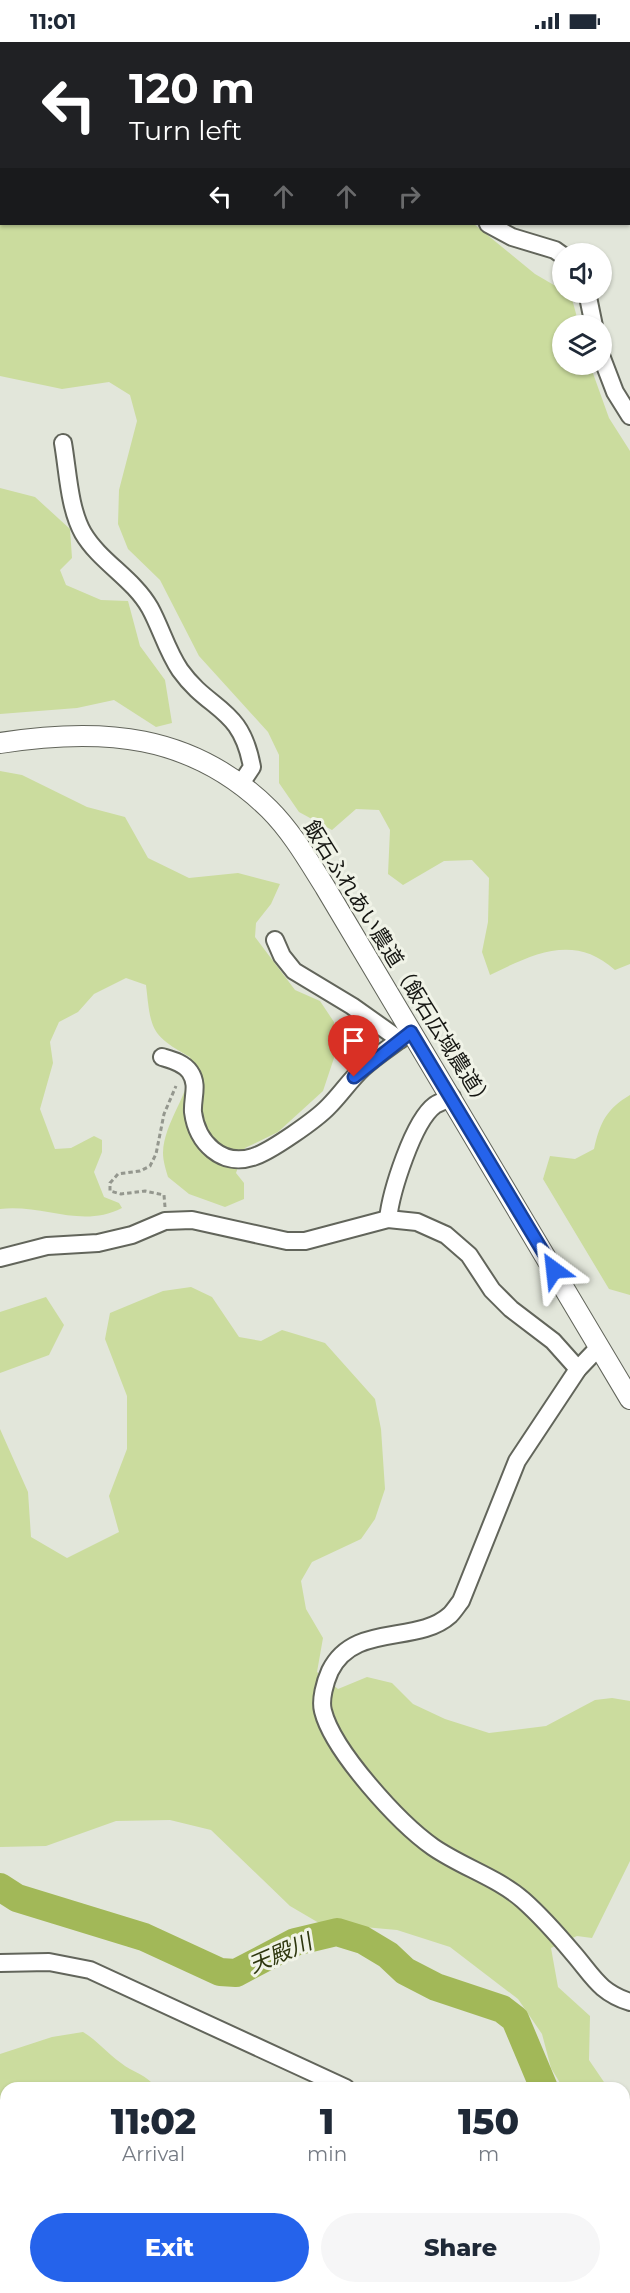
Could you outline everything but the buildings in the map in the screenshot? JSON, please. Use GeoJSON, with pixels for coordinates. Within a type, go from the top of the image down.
{"type":"FeatureCollection","features":[{"type":"Feature","properties":{"kind":"street"},"geometry":{"type":"LineString","coordinates":[[490,225],[512,237],[552,249]]}},
{"type":"Feature","properties":{"kind":"street"},"geometry":{"type":"LineString","coordinates":[[608,375],[615,392],[630,416]]}},
{"type":"Feature","properties":{"kind":"street"},"geometry":{"type":"LineString","coordinates":[[63,444],[75,511],[83,533],[133,583],[150,609],[180,670],[192,685],[240,728],[249,748],[252,766],[240,785]]}},
{"type":"Feature","properties":{"kind":"street","name":"飯石ふれあい農道（飯石広域農道）"},"geometry":{"type":"LineString","coordinates":[[0,743],[68,734],[134,738],[171,747],[240,785],[269,809],[294,838],[405,1036],[452,1097],[630,1399]]}},
{"type":"Feature","properties":{"kind":"street"},"geometry":{"type":"LineString","coordinates":[[162,1057],[177,1061],[190,1071],[196,1091],[193,1111],[204,1143],[217,1154],[235,1161],[255,1157],[299,1129],[328,1107],[364,1067],[405,1036],[294,971],[282,956],[275,940]]}},
{"type":"Feature","properties":{"kind":"street"},"geometry":{"type":"LineString","coordinates":[[388,1220],[390,1206],[414,1134],[434,1106],[452,1097]]}},
{"type":"Feature","properties":{"kind":"street"},"geometry":{"type":"LineString","coordinates":[[0,1258],[47,1246],[98,1243],[132,1235],[165,1221],[192,1220],[287,1241],[305,1241],[388,1220],[417,1222],[446,1235],[469,1255],[492,1290],[511,1309],[553,1341],[578,1369]]}},
{"type":"Feature","properties":{"kind":"street"},"geometry":{"type":"LineString","coordinates":[[599,1347],[578,1369],[517,1461],[461,1601],[449,1616],[428,1627],[361,1642],[345,1653],[330,1670],[322,1708],[330,1734],[393,1812],[432,1846],[471,1871],[502,1884],[522,1899],[568,1947],[592,1979],[613,1997],[630,2002]]}},
{"type":"Feature","properties":{"kind":"street"},"geometry":{"type":"LineString","coordinates":[[0,1963],[49,1962],[90,1971],[333,2082]]}},
{"type":"Feature","properties":{"kind":"path"},"geometry":{"type":"LineString","coordinates":[[165,1221],[164,1195],[145,1191],[121,1194],[110,1191],[110,1182],[118,1174],[140,1171],[150,1166],[156,1154],[164,1114],[176,1086]]}},
{"type":"Feature","properties":{"kind":"green space"},"geometry":{"type":"Polygon","coordinates":[[[0,225],[475,225],[535,274],[552,284],[552,303],[573,303],[576,315],[552,315],[552,375],[594,375],[609,418],[630,451],[630,964],[615,970],[600,959],[584,952],[553,951],[522,960],[490,975],[482,952],[488,922],[489,878],[472,860],[444,861],[403,885],[388,874],[390,830],[379,810],[356,809],[332,830],[299,812],[279,783],[279,755],[268,732],[199,656],[160,580],[128,549],[118,524],[119,490],[137,421],[130,395],[109,382],[62,389],[0,376],[0,225]]]}},
{"type":"Feature","properties":{"kind":"green space"},"geometry":{"type":"Polygon","coordinates":[[[0,488],[35,497],[70,529],[72,558],[60,570],[66,585],[101,600],[128,601],[140,646],[165,680],[172,723],[156,727],[114,700],[77,708],[0,714],[0,488]]]}},
{"type":"Feature","properties":{"kind":"green space"},"geometry":{"type":"Polygon","coordinates":[[[0,771],[22,775],[87,807],[125,817],[148,858],[189,878],[238,873],[280,884],[271,904],[256,923],[255,937],[295,990],[320,1001],[334,1022],[334,1058],[323,1091],[278,1132],[245,1148],[236,1173],[244,1183],[244,1199],[225,1207],[189,1194],[168,1177],[163,1156],[165,1140],[188,1081],[190,1057],[167,1043],[155,1029],[149,1012],[146,985],[126,978],[94,994],[78,1012],[59,1022],[50,1042],[53,1063],[40,1109],[55,1149],[71,1148],[94,1136],[102,1140],[102,1152],[94,1172],[104,1197],[119,1203],[122,1208],[107,1214],[92,1216],[16,1208],[0,1209],[0,771]]]}},
{"type":"Feature","properties":{"kind":"green space"},"geometry":{"type":"Polygon","coordinates":[[[630,1095],[630,1295],[609,1289],[543,1179],[550,1156],[575,1159],[594,1149],[605,1118],[615,1106],[630,1095]]]}},
{"type":"Feature","properties":{"kind":"green space"},"geometry":{"type":"Polygon","coordinates":[[[191,1287],[212,1297],[239,1337],[261,1341],[282,1330],[325,1343],[375,1399],[381,1429],[385,1489],[375,1519],[361,1539],[312,1562],[301,1581],[306,1609],[323,1638],[317,1672],[338,1689],[367,1677],[392,1683],[413,1704],[445,1719],[489,1733],[546,1726],[595,1700],[612,1698],[630,1701],[630,1861],[592,1938],[577,1936],[551,1948],[558,1987],[590,2016],[589,2060],[604,2082],[559,2082],[551,2068],[542,2034],[518,1999],[450,1947],[397,1930],[319,1923],[290,1906],[211,1830],[170,1820],[116,1821],[46,1846],[0,1847],[0,1429],[28,1492],[31,1537],[67,1558],[119,1532],[109,1496],[127,1449],[127,1396],[105,1339],[110,1313],[163,1291],[191,1287]]]}},
{"type":"Feature","properties":{"kind":"green space"},"geometry":{"type":"Polygon","coordinates":[[[46,1297],[64,1325],[49,1355],[0,1373],[0,1312],[46,1297]]]}},
{"type":"Feature","properties":{"kind":"green space"},"geometry":{"type":"Polygon","coordinates":[[[83,2032],[121,2063],[151,2082],[0,2082],[0,2054],[52,2037],[83,2032]]]}},
{"type":"Feature","properties":{"kind":"waterway","name":"天殿川"},"geometry":{"type":"LineString","coordinates":[[0,1887],[17,1898],[144,1937],[220,1972],[236,1973],[295,1942],[337,1932],[363,1940],[388,1955],[405,1971],[436,1987],[502,2009],[515,2019],[541,2082]]}},
{"type":"Feature","properties":{"kind":"route"},"geometry":{"type":"LineString","coordinates":[[354,1077],[411,1032],[554,1270]]}}]}
